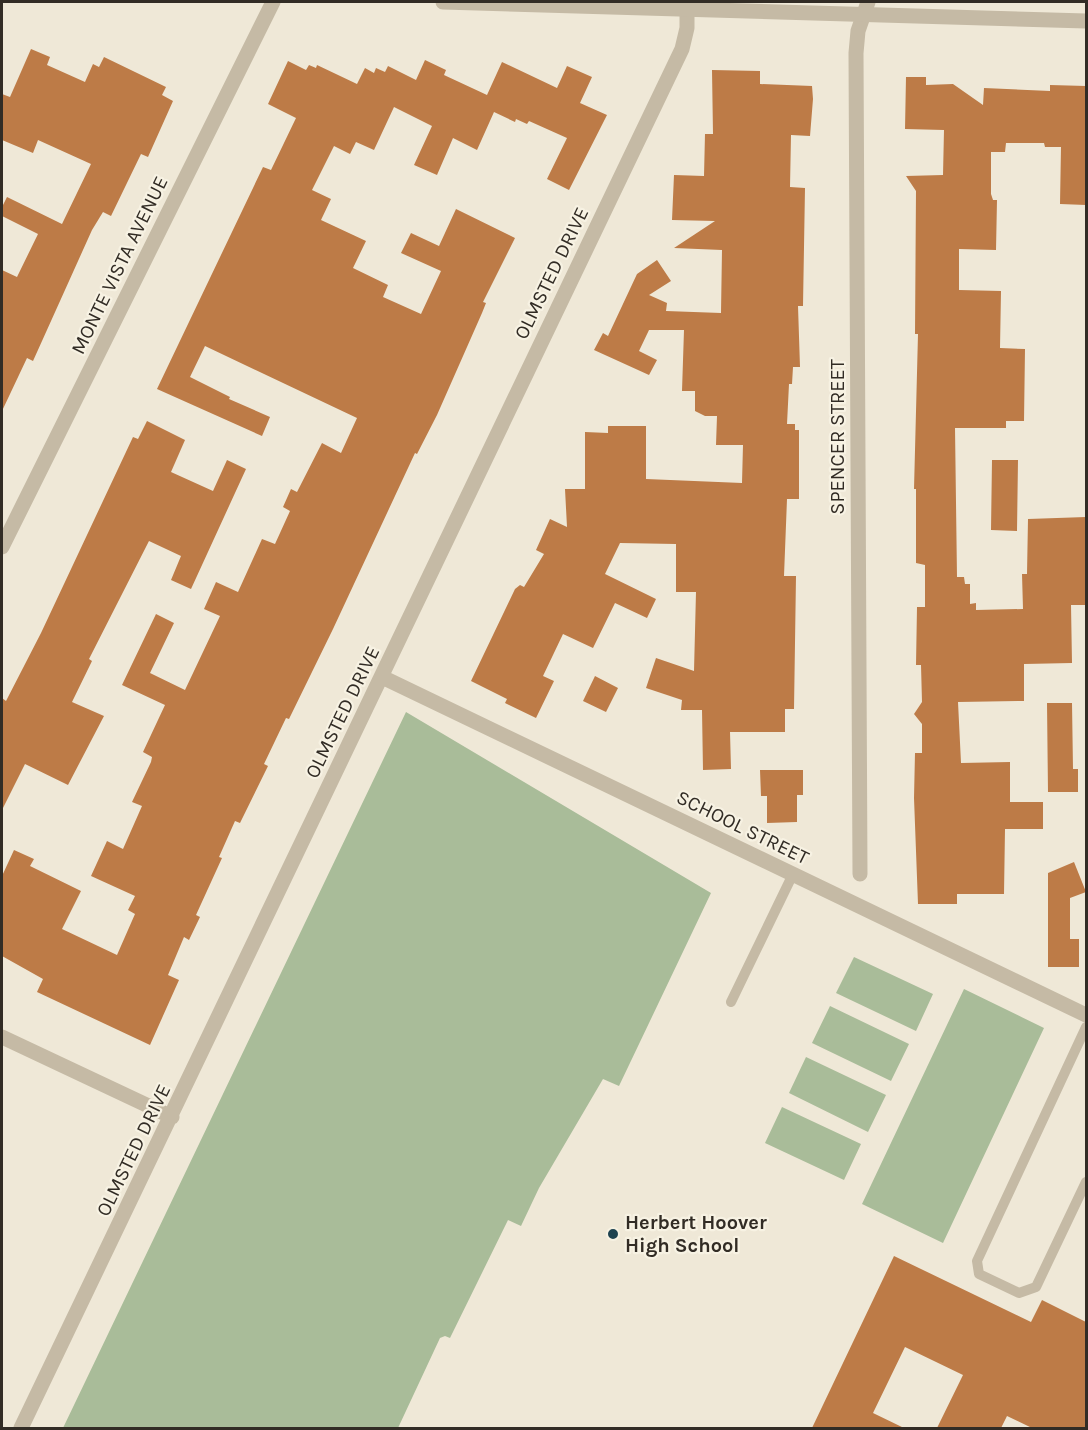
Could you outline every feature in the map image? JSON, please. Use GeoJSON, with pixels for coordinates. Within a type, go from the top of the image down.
{"type":"FeatureCollection","features":[{"type":"Feature","properties":{"kind":"street","name":"MONTE VISTA AVENUE"},"geometry":{"type":"LineString","coordinates":[[2,547],[273,2]]}},
{"type":"Feature","properties":{"kind":"street"},"geometry":{"type":"LineString","coordinates":[[443,2],[687,9],[865,8],[1086,21]]}},
{"type":"Feature","properties":{"kind":"street","name":"SPENCER STREET"},"geometry":{"type":"LineString","coordinates":[[860,874],[856,52],[865,8]]}},
{"type":"Feature","properties":{"kind":"street","name":"OLMSTED DRIVE"},"geometry":{"type":"LineString","coordinates":[[21,1428],[172,1117],[681,49],[687,28],[687,9]]}},
{"type":"Feature","properties":{"kind":"street","name":"SCHOOL STREET"},"geometry":{"type":"LineString","coordinates":[[382,677],[1086,1015]]}},
{"type":"Feature","properties":{"kind":"street"},"geometry":{"type":"LineString","coordinates":[[2,1037],[172,1117]]}},
{"type":"Feature","properties":{"kind":"lane"},"geometry":{"type":"LineString","coordinates":[[731,1002],[793,874]]}},
{"type":"Feature","properties":{"kind":"lane"},"geometry":{"type":"LineString","coordinates":[[1086,1027],[976,1261],[979,1274],[1018,1293],[1036,1287],[1086,1182]]}},
{"type":"Feature","properties":{"kind":"green space"},"geometry":{"type":"Polygon","coordinates":[[[406,712],[711,893],[619,1086],[603,1079],[539,1188],[521,1226],[508,1220],[450,1338],[445,1336],[440,1338],[398,1428],[63,1428],[406,712]]]}},
{"type":"Feature","properties":{"kind":"green space"},"geometry":{"type":"Polygon","coordinates":[[[854,957],[933,994],[916,1031],[836,993],[854,957]]]}},
{"type":"Feature","properties":{"kind":"green space"},"geometry":{"type":"Polygon","coordinates":[[[964,989],[1044,1028],[943,1243],[862,1204],[964,989]]]}},
{"type":"Feature","properties":{"kind":"green space"},"geometry":{"type":"Polygon","coordinates":[[[830,1006],[909,1044],[891,1081],[812,1043],[830,1006]]]}},
{"type":"Feature","properties":{"kind":"green space"},"geometry":{"type":"Polygon","coordinates":[[[806,1057],[886,1095],[868,1132],[789,1093],[806,1057]]]}},
{"type":"Feature","properties":{"kind":"green space"},"geometry":{"type":"Polygon","coordinates":[[[782,1107],[861,1144],[844,1180],[765,1143],[782,1107]]]}},
{"type":"Feature","properties":{"kind":"building"},"geometry":{"type":"Polygon","coordinates":[[[31,49],[50,57],[47,65],[85,82],[93,64],[99,67],[104,57],[166,87],[162,95],[173,101],[148,157],[141,154],[111,216],[103,212],[92,230],[33,361],[27,358],[2,411],[2,270],[17,277],[38,234],[2,216],[2,207],[7,197],[62,224],[91,164],[38,140],[33,153],[2,140],[2,94],[10,97],[31,49]]]}},
{"type":"Feature","properties":{"kind":"building"},"geometry":{"type":"Polygon","coordinates":[[[425,60],[446,70],[444,75],[487,95],[502,62],[557,88],[567,66],[592,77],[580,103],[607,115],[569,190],[547,179],[567,138],[529,121],[527,124],[516,119],[515,122],[494,112],[477,150],[453,138],[437,175],[414,165],[432,126],[394,107],[374,150],[356,142],[350,154],[334,146],[312,190],[331,199],[321,220],[366,241],[353,268],[388,285],[383,297],[421,314],[441,271],[401,253],[411,233],[439,246],[456,209],[515,238],[483,302],[486,303],[482,313],[437,415],[417,454],[415,453],[289,719],[286,718],[264,764],[268,766],[240,823],[235,821],[219,857],[222,858],[196,915],[200,917],[189,940],[184,937],[168,975],[179,980],[150,1045],[37,992],[43,979],[2,956],[2,876],[14,850],[34,859],[30,866],[81,891],[62,929],[117,955],[135,914],[128,910],[135,896],[91,876],[107,841],[123,849],[142,806],[132,802],[151,762],[152,757],[143,752],[165,705],[122,685],[156,614],[174,623],[150,673],[185,690],[220,616],[204,609],[216,582],[238,592],[262,539],[275,544],[290,511],[283,507],[291,489],[297,492],[322,443],[341,453],[357,418],[205,346],[190,377],[230,397],[229,399],[270,417],[262,436],[157,389],[263,167],[271,170],[296,118],[268,104],[288,61],[306,70],[309,65],[316,68],[317,65],[357,84],[365,68],[374,73],[376,68],[385,72],[388,66],[416,80],[425,60]]]}},
{"type":"Feature","properties":{"kind":"building"},"geometry":{"type":"Polygon","coordinates":[[[712,70],[760,71],[760,84],[812,86],[813,99],[810,136],[791,135],[790,187],[805,188],[803,306],[798,306],[800,367],[793,367],[792,384],[789,384],[787,424],[795,424],[795,430],[799,430],[799,499],[787,499],[784,576],[796,576],[794,709],[785,709],[785,732],[730,732],[731,769],[703,770],[702,710],[681,710],[682,700],[646,688],[656,658],[694,671],[696,592],[676,592],[676,544],[620,543],[605,574],[656,599],[647,618],[615,603],[593,648],[563,634],[543,676],[554,681],[536,718],[505,703],[507,699],[471,681],[515,589],[520,585],[524,587],[544,554],[536,550],[550,519],[567,527],[565,489],[585,489],[585,432],[608,433],[608,426],[646,426],[646,479],[742,483],[743,445],[716,445],[717,416],[705,416],[695,411],[695,391],[682,391],[684,330],[649,330],[639,351],[657,360],[649,375],[594,350],[603,333],[608,336],[637,274],[657,260],[671,281],[649,295],[667,303],[666,311],[721,313],[722,250],[674,248],[715,221],[672,220],[674,175],[704,176],[705,134],[713,134],[712,70]]]}},
{"type":"Feature","properties":{"kind":"building"},"geometry":{"type":"Polygon","coordinates":[[[906,77],[926,77],[926,85],[953,84],[983,105],[984,88],[1050,91],[1050,85],[1086,86],[1086,205],[1060,204],[1061,147],[1045,147],[1044,143],[1006,143],[1005,152],[991,152],[991,194],[993,200],[997,200],[996,250],[959,249],[959,290],[1001,291],[1000,348],[1025,349],[1024,421],[1006,421],[1006,428],[955,428],[957,577],[964,577],[965,584],[970,584],[970,604],[976,603],[976,610],[1023,609],[1022,574],[1027,574],[1028,519],[1086,517],[1086,605],[1071,605],[1072,663],[1024,664],[1024,701],[958,702],[961,763],[1010,762],[1010,802],[1043,802],[1043,829],[1005,829],[1004,894],[957,894],[957,904],[918,904],[914,798],[915,753],[922,753],[922,724],[914,714],[922,702],[921,665],[916,665],[917,607],[925,607],[925,565],[916,563],[916,489],[914,489],[918,334],[915,334],[916,191],[906,176],[943,175],[944,130],[905,129],[906,77]]]}},
{"type":"Feature","properties":{"kind":"building"},"geometry":{"type":"Polygon","coordinates":[[[147,421],[185,440],[171,472],[213,491],[227,460],[246,469],[191,589],[171,580],[181,556],[149,541],[89,659],[92,661],[72,702],[104,716],[68,785],[25,764],[2,810],[2,698],[6,701],[41,633],[133,437],[138,439],[147,421]]]}},
{"type":"Feature","properties":{"kind":"building"},"geometry":{"type":"Polygon","coordinates":[[[992,460],[1018,460],[1017,531],[991,530],[992,460]]]}},
{"type":"Feature","properties":{"kind":"building"},"geometry":{"type":"Polygon","coordinates":[[[595,676],[618,688],[606,712],[583,701],[595,676]]]}},
{"type":"Feature","properties":{"kind":"building"},"geometry":{"type":"Polygon","coordinates":[[[1047,703],[1072,703],[1073,769],[1078,769],[1078,792],[1048,792],[1047,703]]]}},
{"type":"Feature","properties":{"kind":"building"},"geometry":{"type":"Polygon","coordinates":[[[760,770],[803,770],[803,795],[797,795],[797,822],[767,823],[767,796],[761,796],[760,770]]]}},
{"type":"Feature","properties":{"kind":"building"},"geometry":{"type":"Polygon","coordinates":[[[1074,862],[1086,892],[1070,898],[1070,939],[1079,939],[1079,967],[1048,967],[1048,873],[1074,862]]]}},
{"type":"Feature","properties":{"kind":"building"},"geometry":{"type":"Polygon","coordinates":[[[894,1256],[1031,1322],[1042,1300],[1086,1322],[1086,1428],[1032,1428],[1007,1416],[1001,1428],[937,1428],[963,1375],[905,1347],[873,1413],[904,1428],[812,1428],[894,1256]]]}},
{"type":"Feature","properties":{"kind":"place","name":"Herbert Hoover High School"},"geometry":{"type":"Point","coordinates":[613,1234]}}]}
